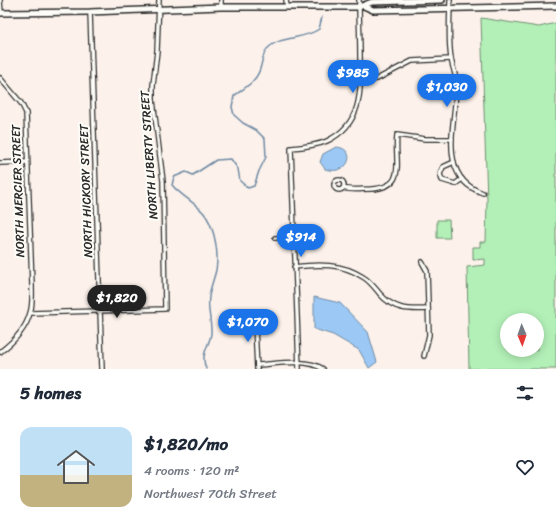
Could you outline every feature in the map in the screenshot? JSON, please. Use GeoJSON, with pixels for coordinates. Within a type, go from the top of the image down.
{"type":"FeatureCollection","features":[{"type":"Feature","properties":{"kind":"main road"},"geometry":{"type":"LineString","coordinates":[[362,7],[372,2],[442,0]]}},
{"type":"Feature","properties":{"kind":"main road"},"geometry":{"type":"LineString","coordinates":[[0,13],[90,12],[222,7],[362,7],[373,10],[555,4]]}},
{"type":"Feature","properties":{"kind":"street"},"geometry":{"type":"LineString","coordinates":[[0,0],[0,13]]}},
{"type":"Feature","properties":{"kind":"street","name":"NORTH LIBERTY STREET"},"geometry":{"type":"LineString","coordinates":[[101,312],[165,310],[163,181],[153,100],[159,0]]}},
{"type":"Feature","properties":{"kind":"street"},"geometry":{"type":"LineString","coordinates":[[221,0],[222,7]]}},
{"type":"Feature","properties":{"kind":"street"},"geometry":{"type":"LineString","coordinates":[[286,0],[287,7]]}},
{"type":"Feature","properties":{"kind":"street"},"geometry":{"type":"LineString","coordinates":[[299,369],[294,267],[291,148],[315,145],[327,141],[347,126],[359,103],[361,81],[362,7],[359,0]]}},
{"type":"Feature","properties":{"kind":"street"},"geometry":{"type":"LineString","coordinates":[[450,0],[451,59],[455,75],[456,96],[452,120],[454,162],[462,180],[471,187],[484,193]]}},
{"type":"Feature","properties":{"kind":"street","name":"NORTH HICKORY STREET"},"geometry":{"type":"LineString","coordinates":[[90,12],[102,369]]}},
{"type":"Feature","properties":{"kind":"street"},"geometry":{"type":"LineString","coordinates":[[361,81],[377,79],[412,61],[451,59]]}},
{"type":"Feature","properties":{"kind":"street","name":"NORTH MERCIER STREET"},"geometry":{"type":"LineString","coordinates":[[0,78],[24,108],[26,119],[32,285],[31,313]]}},
{"type":"Feature","properties":{"kind":"street"},"geometry":{"type":"LineString","coordinates":[[343,188],[349,190],[384,188],[391,184],[396,178],[398,169],[396,155],[397,135],[425,139],[452,139]]}},
{"type":"Feature","properties":{"kind":"street"},"geometry":{"type":"LineString","coordinates":[[0,163],[27,162]]}},
{"type":"Feature","properties":{"kind":"street"},"geometry":{"type":"LineString","coordinates":[[454,162],[443,167],[440,174],[442,180],[455,184],[462,180]]}},
{"type":"Feature","properties":{"kind":"street"},"geometry":{"type":"LineString","coordinates":[[275,238],[293,237]]}},
{"type":"Feature","properties":{"kind":"street"},"geometry":{"type":"LineString","coordinates":[[422,262],[427,271],[429,335],[424,356]]}},
{"type":"Feature","properties":{"kind":"street"},"geometry":{"type":"LineString","coordinates":[[294,267],[324,265],[342,268],[364,278],[388,303],[396,308],[406,310],[428,309]]}},
{"type":"Feature","properties":{"kind":"street"},"geometry":{"type":"LineString","coordinates":[[0,352],[15,339],[31,313],[101,312]]}},
{"type":"Feature","properties":{"kind":"street"},"geometry":{"type":"LineString","coordinates":[[250,316],[255,326],[257,367],[311,364],[323,369]]}},
{"type":"Feature","properties":{"kind":"green space"},"geometry":{"type":"Polygon","coordinates":[[[481,18],[539,27],[556,23],[556,369],[469,369],[467,267],[485,265],[485,259],[473,260],[473,247],[480,247],[480,242],[486,242],[487,201],[481,18]]]}},
{"type":"Feature","properties":{"kind":"green space"},"geometry":{"type":"Polygon","coordinates":[[[437,220],[449,220],[450,238],[437,238],[437,220]]]}},
{"type":"Feature","properties":{"kind":"water"},"geometry":{"type":"Polygon","coordinates":[[[336,147],[347,152],[349,157],[348,161],[345,166],[340,169],[325,169],[320,162],[323,154],[336,147]]]}},
{"type":"Feature","properties":{"kind":"water"},"geometry":{"type":"Polygon","coordinates":[[[314,297],[340,303],[368,332],[377,362],[369,368],[359,350],[333,335],[314,329],[314,297]]]}},
{"type":"Feature","properties":{"kind":"waterway"},"geometry":{"type":"LineString","coordinates":[[206,369],[204,354],[211,334],[209,297],[217,264],[216,242],[212,228],[203,212],[172,185],[174,177],[186,172],[193,175],[216,160],[231,159],[238,169],[240,181],[248,188],[254,186],[266,157],[265,139],[256,130],[243,123],[234,115],[232,107],[234,96],[256,78],[267,49],[285,39],[306,35],[319,29],[322,17]]}}]}
